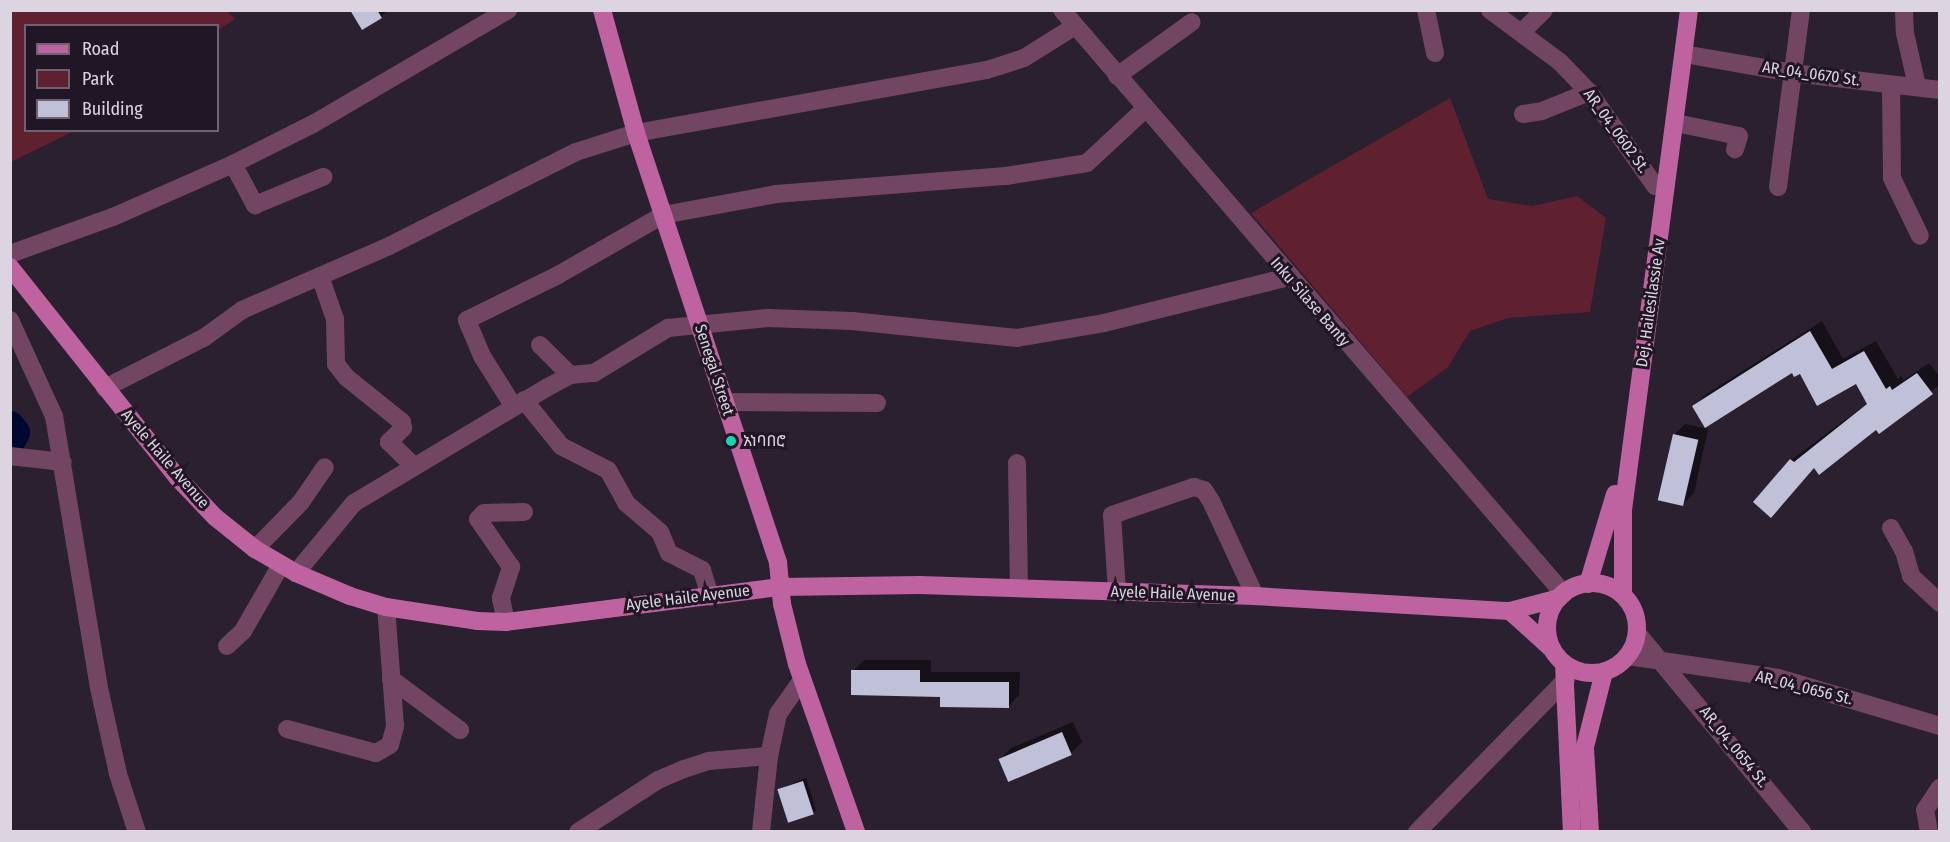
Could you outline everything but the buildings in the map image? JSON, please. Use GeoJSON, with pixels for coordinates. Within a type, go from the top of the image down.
{"type":"FeatureCollection","features":[{"type":"Feature","properties":{"kind":"main road","name":"Senegal Street"},"geometry":{"type":"LineString","coordinates":[[602,10],[636,134],[778,563],[780,587],[802,680],[856,831]]}},
{"type":"Feature","properties":{"kind":"main road","name":"Dej. Hailesilassie Av"},"geometry":{"type":"LineString","coordinates":[[1588,584],[1613,509],[1679,10]]}},
{"type":"Feature","properties":{"kind":"main road","name":"Dej. Hailesilassie Av"},"geometry":{"type":"LineString","coordinates":[[1637,633],[1635,614],[1623,595],[1623,510],[1676,123],[1689,10]]}},
{"type":"Feature","properties":{"kind":"main road","name":"Ayele Haile Avenue"},"geometry":{"type":"LineString","coordinates":[[10,267],[183,484],[215,517],[255,549],[289,569],[350,596],[386,607],[477,621],[506,622],[780,587],[1019,588],[1255,596],[1510,611],[1561,594]]}},
{"type":"Feature","properties":{"kind":"main road"},"geometry":{"type":"LineString","coordinates":[[1552,649],[1548,623],[1561,594],[1588,584],[1609,586],[1623,595]]}},
{"type":"Feature","properties":{"kind":"main road"},"geometry":{"type":"LineString","coordinates":[[1510,611],[1552,649],[1565,672],[1572,831]]}},
{"type":"Feature","properties":{"kind":"main road"},"geometry":{"type":"LineString","coordinates":[[1565,672],[1604,672],[1628,656],[1637,633]]}},
{"type":"Feature","properties":{"kind":"main road"},"geometry":{"type":"LineString","coordinates":[[1590,831],[1585,747],[1604,672]]}},
{"type":"Feature","properties":{"kind":"street"},"geometry":{"type":"LineString","coordinates":[[10,254],[113,217],[233,164],[313,124],[508,10]]}},
{"type":"Feature","properties":{"kind":"street","name":"Inku Silase Banty"},"geometry":{"type":"LineString","coordinates":[[1062,10],[1561,594]]}},
{"type":"Feature","properties":{"kind":"street"},"geometry":{"type":"LineString","coordinates":[[1426,10],[1435,53]]}},
{"type":"Feature","properties":{"kind":"street","name":"AR_04_0602 St."},"geometry":{"type":"LineString","coordinates":[[1490,10],[1522,32],[1589,92],[1655,186]]}},
{"type":"Feature","properties":{"kind":"street"},"geometry":{"type":"LineString","coordinates":[[1522,32],[1545,10]]}},
{"type":"Feature","properties":{"kind":"street"},"geometry":{"type":"LineString","coordinates":[[1778,187],[1801,10]]}},
{"type":"Feature","properties":{"kind":"street"},"geometry":{"type":"LineString","coordinates":[[1904,10],[1905,33],[1917,86]]}},
{"type":"Feature","properties":{"kind":"street"},"geometry":{"type":"LineString","coordinates":[[1117,76],[1192,22]]}},
{"type":"Feature","properties":{"kind":"street"},"geometry":{"type":"LineString","coordinates":[[105,388],[190,345],[243,310],[389,246],[576,152],[636,134],[987,70],[1024,58],[1075,26]]}},
{"type":"Feature","properties":{"kind":"street","name":"AR_04_0670 St."},"geometry":{"type":"LineString","coordinates":[[1684,54],[1793,73],[1940,90]]}},
{"type":"Feature","properties":{"kind":"street"},"geometry":{"type":"LineString","coordinates":[[1891,86],[1892,178],[1920,236]]}},
{"type":"Feature","properties":{"kind":"street"},"geometry":{"type":"LineString","coordinates":[[1523,114],[1542,111],[1589,92]]}},
{"type":"Feature","properties":{"kind":"street"},"geometry":{"type":"LineString","coordinates":[[710,597],[702,570],[669,553],[660,532],[626,503],[608,470],[561,446],[519,404],[482,356],[466,320],[558,275],[663,215],[776,194],[1006,176],[1087,163],[1145,109]]}},
{"type":"Feature","properties":{"kind":"street"},"geometry":{"type":"LineString","coordinates":[[1676,123],[1739,136],[1735,150]]}},
{"type":"Feature","properties":{"kind":"street"},"geometry":{"type":"LineString","coordinates":[[233,164],[255,205],[323,177]]}},
{"type":"Feature","properties":{"kind":"street"},"geometry":{"type":"LineString","coordinates":[[320,276],[335,320],[336,364],[346,377],[402,422],[403,429],[389,442],[412,465]]}},
{"type":"Feature","properties":{"kind":"street"},"geometry":{"type":"LineString","coordinates":[[227,645],[243,631],[289,569],[349,507],[412,465],[570,375],[594,373],[668,328],[768,318],[852,321],[1017,338],[1104,323],[1288,277]]}},
{"type":"Feature","properties":{"kind":"street"},"geometry":{"type":"LineString","coordinates":[[10,320],[54,416],[99,688],[118,774],[137,831]]}},
{"type":"Feature","properties":{"kind":"street"},"geometry":{"type":"LineString","coordinates":[[540,345],[570,375]]}},
{"type":"Feature","properties":{"kind":"street"},"geometry":{"type":"LineString","coordinates":[[725,402],[878,403]]}},
{"type":"Feature","properties":{"kind":"street"},"geometry":{"type":"LineString","coordinates":[[19,456],[63,462]]}},
{"type":"Feature","properties":{"kind":"street"},"geometry":{"type":"LineString","coordinates":[[1017,463],[1019,588]]}},
{"type":"Feature","properties":{"kind":"street"},"geometry":{"type":"LineString","coordinates":[[255,549],[301,502],[325,467]]}},
{"type":"Feature","properties":{"kind":"street"},"geometry":{"type":"LineString","coordinates":[[1117,592],[1112,515],[1194,487],[1204,490],[1211,501],[1255,596]]}},
{"type":"Feature","properties":{"kind":"street"},"geometry":{"type":"LineString","coordinates":[[506,622],[501,598],[511,567],[478,519],[484,513],[524,512]]}},
{"type":"Feature","properties":{"kind":"street"},"geometry":{"type":"LineString","coordinates":[[1891,528],[1904,550],[1911,576],[1940,603]]}},
{"type":"Feature","properties":{"kind":"street"},"geometry":{"type":"LineString","coordinates":[[287,729],[376,753],[383,751],[394,736],[386,607]]}},
{"type":"Feature","properties":{"kind":"street","name":"AR_04_0654 St."},"geometry":{"type":"LineString","coordinates":[[1637,633],[1665,662],[1802,831]]}},
{"type":"Feature","properties":{"kind":"street"},"geometry":{"type":"LineString","coordinates":[[1628,656],[1665,662]]}},
{"type":"Feature","properties":{"kind":"street","name":"AR_04_0656 St."},"geometry":{"type":"LineString","coordinates":[[1665,662],[1778,678],[1940,726]]}},
{"type":"Feature","properties":{"kind":"street"},"geometry":{"type":"LineString","coordinates":[[1417,831],[1565,672]]}},
{"type":"Feature","properties":{"kind":"street"},"geometry":{"type":"LineString","coordinates":[[391,679],[460,730]]}},
{"type":"Feature","properties":{"kind":"street"},"geometry":{"type":"LineString","coordinates":[[761,831],[769,756],[778,714],[802,680]]}},
{"type":"Feature","properties":{"kind":"street"},"geometry":{"type":"LineString","coordinates":[[578,831],[658,780],[684,769],[708,761],[769,756]]}},
{"type":"Feature","properties":{"kind":"street"},"geometry":{"type":"LineString","coordinates":[[1929,831],[1926,810],[1940,788]]}},
{"type":"Feature","properties":{"kind":"green space"},"geometry":{"type":"Polygon","coordinates":[[[11,11],[227,11],[235,19],[219,29],[219,24],[24,24],[24,132],[72,132],[11,162],[11,11]]]}},
{"type":"Feature","properties":{"kind":"green space"},"geometry":{"type":"Polygon","coordinates":[[[1450,98],[1488,199],[1533,206],[1577,196],[1606,218],[1590,312],[1508,318],[1470,331],[1448,367],[1407,397],[1251,213],[1450,98]]]}},
{"type":"Feature","properties":{"kind":"waterway"},"geometry":{"type":"LineString","coordinates":[[10,424],[16,432],[10,444]]}},
{"type":"Feature","properties":{"kind":"place","name":"አነባበሮ"},"geometry":{"type":"Point","coordinates":[731,441]}}]}
